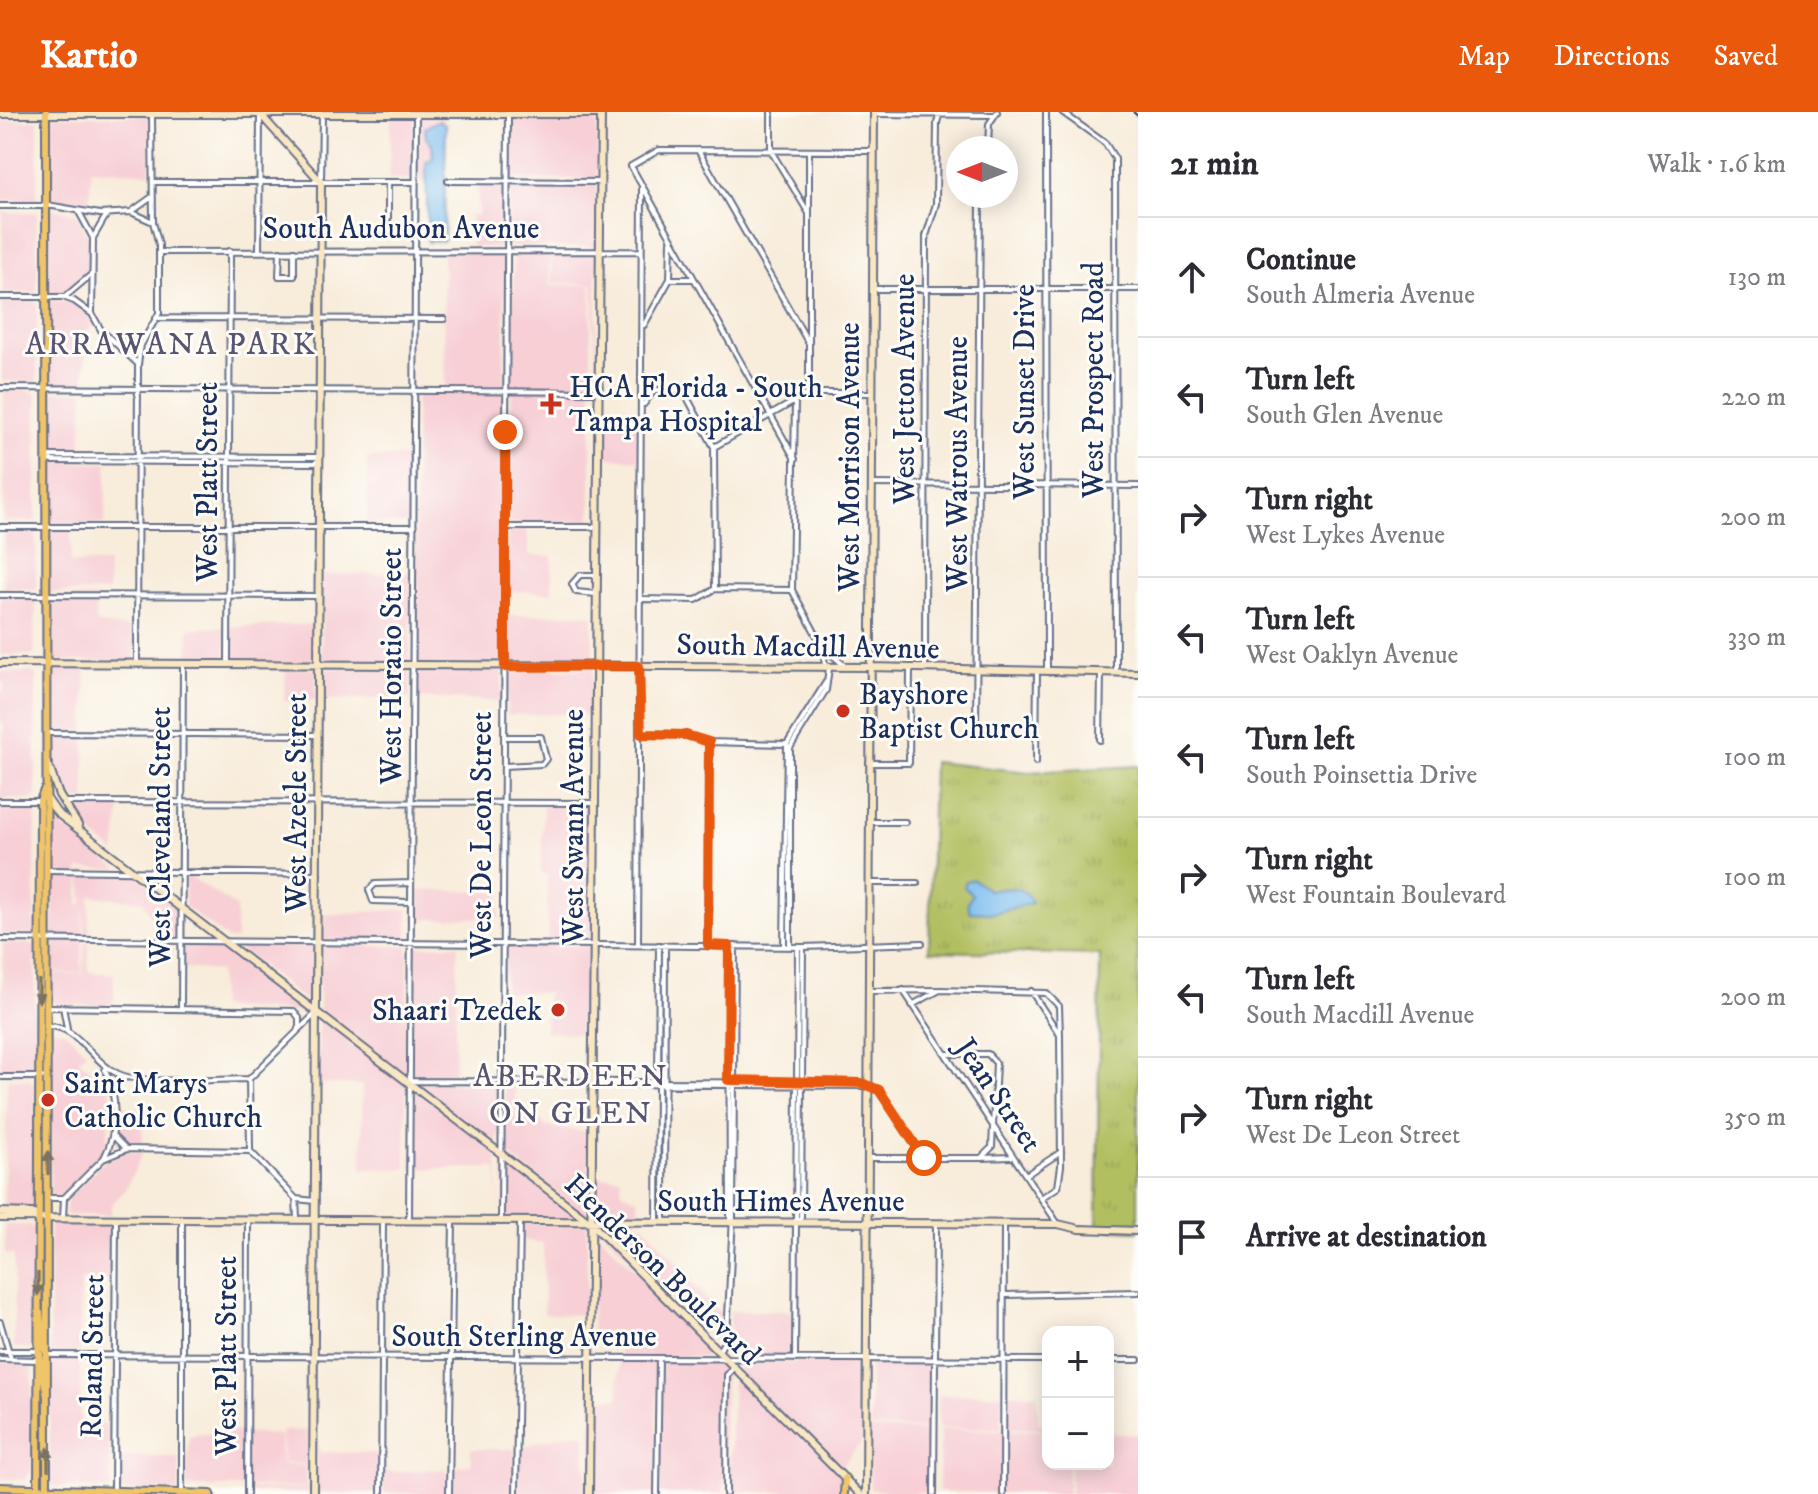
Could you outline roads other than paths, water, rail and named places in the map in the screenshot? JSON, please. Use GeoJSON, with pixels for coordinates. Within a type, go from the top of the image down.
{"type":"FeatureCollection","features":[{"type":"Feature","properties":{"kind":"main road"},"geometry":{"type":"LineString","coordinates":[[46,113],[44,790],[49,939],[47,1491]]}},
{"type":"Feature","properties":{"kind":"main road"},"geometry":{"type":"LineString","coordinates":[[38,1491],[40,801],[44,790]]}},
{"type":"Feature","properties":{"kind":"main road"},"geometry":{"type":"LineString","coordinates":[[38,1310],[43,1319],[43,1347],[48,1355]]}},
{"type":"Feature","properties":{"kind":"main road"},"geometry":{"type":"LineString","coordinates":[[38,1351],[48,1399]]}},
{"type":"Feature","properties":{"kind":"main road"},"geometry":{"type":"LineString","coordinates":[[844,1494],[845,1478]]}},
{"type":"Feature","properties":{"kind":"main road"},"geometry":{"type":"LineString","coordinates":[[0,1487],[38,1491],[97,1489],[113,1494],[211,1494]]}},
{"type":"Feature","properties":{"kind":"street"},"geometry":{"type":"LineString","coordinates":[[771,112],[771,151],[809,214]]}},
{"type":"Feature","properties":{"kind":"street","name":"West Sunset Drive"},"geometry":{"type":"LineString","coordinates":[[1046,112],[1047,671]]}},
{"type":"Feature","properties":{"kind":"street","name":"West Prospect Road"},"geometry":{"type":"LineString","coordinates":[[1062,112],[1105,143],[1115,159],[1116,673]]}},
{"type":"Feature","properties":{"kind":"street"},"geometry":{"type":"LineString","coordinates":[[152,113],[153,222],[160,252],[158,318],[444,319]]}},
{"type":"Feature","properties":{"kind":"street"},"geometry":{"type":"LineString","coordinates":[[259,251],[260,113]]}},
{"type":"Feature","properties":{"kind":"street"},"geometry":{"type":"LineString","coordinates":[[260,113],[321,182]]}},
{"type":"Feature","properties":{"kind":"street","name":"West Azeele Street"},"geometry":{"type":"LineString","coordinates":[[313,1494],[322,113]]}},
{"type":"Feature","properties":{"kind":"street","name":"West Horatio Street"},"geometry":{"type":"LineString","coordinates":[[409,1220],[416,113]]}},
{"type":"Feature","properties":{"kind":"street","name":"West De Leon Street"},"geometry":{"type":"LineString","coordinates":[[501,1222],[508,113]]}},
{"type":"Feature","properties":{"kind":"street"},"geometry":{"type":"LineString","coordinates":[[0,114],[601,113]]}},
{"type":"Feature","properties":{"kind":"street","name":"West Swann Avenue"},"geometry":{"type":"LineString","coordinates":[[589,1494],[601,113]]}},
{"type":"Feature","properties":{"kind":"street"},"geometry":{"type":"LineString","coordinates":[[874,113],[996,113],[988,136]]}},
{"type":"Feature","properties":{"kind":"street","name":"West Morrison Avenue"},"geometry":{"type":"LineString","coordinates":[[863,1494],[866,1476],[869,1158],[874,113]]}},
{"type":"Feature","properties":{"kind":"street","name":"West Jetton Avenue"},"geometry":{"type":"LineString","coordinates":[[925,669],[926,236],[936,204],[940,113]]}},
{"type":"Feature","properties":{"kind":"street"},"geometry":{"type":"LineString","coordinates":[[795,459],[631,166],[659,150],[873,151]]}},
{"type":"Feature","properties":{"kind":"street"},"geometry":{"type":"LineString","coordinates":[[698,150],[809,343]]}},
{"type":"Feature","properties":{"kind":"street"},"geometry":{"type":"LineString","coordinates":[[809,151],[809,393]]}},
{"type":"Feature","properties":{"kind":"street"},"geometry":{"type":"LineString","coordinates":[[448,181],[600,182]]}},
{"type":"Feature","properties":{"kind":"street"},"geometry":{"type":"LineString","coordinates":[[153,182],[416,182]]}},
{"type":"Feature","properties":{"kind":"street"},"geometry":{"type":"LineString","coordinates":[[388,182],[388,219]]}},
{"type":"Feature","properties":{"kind":"street"},"geometry":{"type":"LineString","coordinates":[[638,945],[642,187]]}},
{"type":"Feature","properties":{"kind":"street"},"geometry":{"type":"LineString","coordinates":[[131,212],[153,196]]}},
{"type":"Feature","properties":{"kind":"street"},"geometry":{"type":"LineString","coordinates":[[0,206],[46,206],[107,214],[131,212],[153,222]]}},
{"type":"Feature","properties":{"kind":"street","name":"West Watrous Avenue"},"geometry":{"type":"LineString","coordinates":[[976,731],[980,208]]}},
{"type":"Feature","properties":{"kind":"street"},"geometry":{"type":"LineString","coordinates":[[79,212],[93,238]]}},
{"type":"Feature","properties":{"kind":"street"},"geometry":{"type":"LineString","coordinates":[[107,214],[93,238],[92,314],[101,330],[138,364]]}},
{"type":"Feature","properties":{"kind":"street"},"geometry":{"type":"LineString","coordinates":[[643,327],[670,279],[671,239]]}},
{"type":"Feature","properties":{"kind":"street"},"geometry":{"type":"LineString","coordinates":[[280,251],[279,276],[294,276],[294,250]]}},
{"type":"Feature","properties":{"kind":"street","name":"West Platt Street"},"geometry":{"type":"LineString","coordinates":[[228,665],[230,251]]}},
{"type":"Feature","properties":{"kind":"street","name":"South Audubon Avenue"},"geometry":{"type":"LineString","coordinates":[[160,252],[642,251]]}},
{"type":"Feature","properties":{"kind":"street"},"geometry":{"type":"LineString","coordinates":[[0,297],[63,297],[79,288],[92,274]]}},
{"type":"Feature","properties":{"kind":"street"},"geometry":{"type":"LineString","coordinates":[[670,279],[694,279]]}},
{"type":"Feature","properties":{"kind":"street"},"geometry":{"type":"LineString","coordinates":[[872,289],[1138,289]]}},
{"type":"Feature","properties":{"kind":"street"},"geometry":{"type":"LineString","coordinates":[[63,297],[92,314]]}},
{"type":"Feature","properties":{"kind":"street","name":"West Cleveland Street"},"geometry":{"type":"LineString","coordinates":[[137,664],[138,364],[146,335],[158,318]]}},
{"type":"Feature","properties":{"kind":"street"},"geometry":{"type":"LineString","coordinates":[[117,342],[146,335]]}},
{"type":"Feature","properties":{"kind":"street"},"geometry":{"type":"LineString","coordinates":[[0,388],[598,392]]}},
{"type":"Feature","properties":{"kind":"street"},"geometry":{"type":"LineString","coordinates":[[643,390],[683,390],[714,447],[715,589]]}},
{"type":"Feature","properties":{"kind":"street"},"geometry":{"type":"LineString","coordinates":[[642,406],[654,390]]}},
{"type":"Feature","properties":{"kind":"street"},"geometry":{"type":"LineString","coordinates":[[714,447],[809,393],[871,393]]}},
{"type":"Feature","properties":{"kind":"street"},"geometry":{"type":"LineString","coordinates":[[787,946],[789,744],[827,680],[823,647],[792,590],[795,401]]}},
{"type":"Feature","properties":{"kind":"street"},"geometry":{"type":"LineString","coordinates":[[46,456],[52,461],[138,457],[315,463],[320,459]]}},
{"type":"Feature","properties":{"kind":"street"},"geometry":{"type":"LineString","coordinates":[[871,484],[1138,486]]}},
{"type":"Feature","properties":{"kind":"street"},"geometry":{"type":"LineString","coordinates":[[0,527],[414,527]]}},
{"type":"Feature","properties":{"kind":"street"},"geometry":{"type":"LineString","coordinates":[[506,527],[597,527]]}},
{"type":"Feature","properties":{"kind":"street"},"geometry":{"type":"LineString","coordinates":[[596,575],[580,575],[572,584],[576,592],[596,594]]}},
{"type":"Feature","properties":{"kind":"street"},"geometry":{"type":"LineString","coordinates":[[642,599],[696,600],[715,589],[792,590]]}},
{"type":"Feature","properties":{"kind":"street"},"geometry":{"type":"LineString","coordinates":[[0,595],[319,596]]}},
{"type":"Feature","properties":{"kind":"street"},"geometry":{"type":"LineString","coordinates":[[823,647],[847,668]]}},
{"type":"Feature","properties":{"kind":"street","name":"South Macdill Avenue"},"geometry":{"type":"LineString","coordinates":[[0,663],[319,667],[870,667],[1138,673]]}},
{"type":"Feature","properties":{"kind":"street","name":"West Cleveland Street"},"geometry":{"type":"LineString","coordinates":[[181,1009],[183,665]]}},
{"type":"Feature","properties":{"kind":"street"},"geometry":{"type":"LineString","coordinates":[[869,763],[909,763],[910,669]]}},
{"type":"Feature","properties":{"kind":"street"},"geometry":{"type":"LineString","coordinates":[[1036,762],[1037,671]]}},
{"type":"Feature","properties":{"kind":"street"},"geometry":{"type":"LineString","coordinates":[[1100,740],[1101,672]]}},
{"type":"Feature","properties":{"kind":"street"},"geometry":{"type":"LineString","coordinates":[[44,733],[319,735]]}},
{"type":"Feature","properties":{"kind":"street"},"geometry":{"type":"LineString","coordinates":[[641,734],[686,735],[709,742],[789,744]]}},
{"type":"Feature","properties":{"kind":"street"},"geometry":{"type":"LineString","coordinates":[[504,737],[541,737],[546,759],[542,764],[504,766]]}},
{"type":"Feature","properties":{"kind":"street"},"geometry":{"type":"LineString","coordinates":[[708,945],[709,742]]}},
{"type":"Feature","properties":{"kind":"street","name":"Henderson Boulevard"},"geometry":{"type":"LineString","coordinates":[[44,753],[62,802],[80,828]]}},
{"type":"Feature","properties":{"kind":"street","name":"Henderson Boulevard"},"geometry":{"type":"LineString","coordinates":[[44,790],[54,811],[590,1222],[863,1494]]}},
{"type":"Feature","properties":{"kind":"street"},"geometry":{"type":"LineString","coordinates":[[0,801],[40,801]]}},
{"type":"Feature","properties":{"kind":"street"},"geometry":{"type":"LineString","coordinates":[[62,802],[595,803]]}},
{"type":"Feature","properties":{"kind":"street"},"geometry":{"type":"LineString","coordinates":[[869,822],[905,822]]}},
{"type":"Feature","properties":{"kind":"street"},"geometry":{"type":"LineString","coordinates":[[48,870],[318,874]]}},
{"type":"Feature","properties":{"kind":"street"},"geometry":{"type":"LineString","coordinates":[[411,883],[375,884],[369,890],[373,901],[411,902]]}},
{"type":"Feature","properties":{"kind":"street"},"geometry":{"type":"LineString","coordinates":[[869,883],[917,883]]}},
{"type":"Feature","properties":{"kind":"street"},"geometry":{"type":"LineString","coordinates":[[0,939],[801,947],[922,943]]}},
{"type":"Feature","properties":{"kind":"street"},"geometry":{"type":"LineString","coordinates":[[661,1222],[662,945]]}},
{"type":"Feature","properties":{"kind":"street"},"geometry":{"type":"LineString","coordinates":[[719,1351],[726,1343],[728,1318],[732,946]]}},
{"type":"Feature","properties":{"kind":"street"},"geometry":{"type":"LineString","coordinates":[[795,1359],[797,1222],[801,1217],[801,947]]}},
{"type":"Feature","properties":{"kind":"street","name":"Jean Street"},"geometry":{"type":"LineString","coordinates":[[903,990],[1058,1224]]}},
{"type":"Feature","properties":{"kind":"street"},"geometry":{"type":"LineString","coordinates":[[912,1005],[940,990]]}},
{"type":"Feature","properties":{"kind":"street"},"geometry":{"type":"LineString","coordinates":[[868,991],[1031,991],[1046,993],[1059,1006],[1061,1152],[1058,1187],[1041,1198]]}},
{"type":"Feature","properties":{"kind":"street"},"geometry":{"type":"LineString","coordinates":[[1031,991],[1060,1035]]}},
{"type":"Feature","properties":{"kind":"street"},"geometry":{"type":"LineString","coordinates":[[48,1007],[294,1011],[299,1029]]}},
{"type":"Feature","properties":{"kind":"street"},"geometry":{"type":"LineString","coordinates":[[63,1007],[68,1030],[104,1068],[114,1092]]}},
{"type":"Feature","properties":{"kind":"street"},"geometry":{"type":"LineString","coordinates":[[315,1201],[296,1199],[250,1151],[249,1079],[316,1012]]}},
{"type":"Feature","properties":{"kind":"street"},"geometry":{"type":"LineString","coordinates":[[48,1026],[68,1030]]}},
{"type":"Feature","properties":{"kind":"street"},"geometry":{"type":"LineString","coordinates":[[945,1053],[988,1054],[996,1063],[992,1147],[981,1158]]}},
{"type":"Feature","properties":{"kind":"street"},"geometry":{"type":"LineString","coordinates":[[104,1068],[127,1077],[249,1079]]}},
{"type":"Feature","properties":{"kind":"street"},"geometry":{"type":"LineString","coordinates":[[0,1077],[48,1077]]}},
{"type":"Feature","properties":{"kind":"street"},"geometry":{"type":"LineString","coordinates":[[63,1218],[64,1198],[103,1159],[113,1136],[114,1092],[118,1081],[127,1077]]}},
{"type":"Feature","properties":{"kind":"street"},"geometry":{"type":"LineString","coordinates":[[409,1081],[800,1084],[868,1088],[879,1090],[924,1158]]}},
{"type":"Feature","properties":{"kind":"street"},"geometry":{"type":"LineString","coordinates":[[113,1136],[120,1147],[127,1149],[250,1151]]}},
{"type":"Feature","properties":{"kind":"street"},"geometry":{"type":"LineString","coordinates":[[103,1159],[127,1149]]}},
{"type":"Feature","properties":{"kind":"street"},"geometry":{"type":"LineString","coordinates":[[1026,1175],[1061,1152]]}},
{"type":"Feature","properties":{"kind":"street"},"geometry":{"type":"LineString","coordinates":[[869,1158],[1012,1157]]}},
{"type":"Feature","properties":{"kind":"street"},"geometry":{"type":"LineString","coordinates":[[48,1198],[64,1198]]}},
{"type":"Feature","properties":{"kind":"street"},"geometry":{"type":"LineString","coordinates":[[296,1199],[297,1220]]}},
{"type":"Feature","properties":{"kind":"street","name":"South Himes Avenue"},"geometry":{"type":"LineString","coordinates":[[0,1215],[501,1222],[1058,1224],[1079,1229],[1138,1231]]}},
{"type":"Feature","properties":{"kind":"street","name":"Roland Street"},"geometry":{"type":"LineString","coordinates":[[113,1494],[116,1218]]}},
{"type":"Feature","properties":{"kind":"street"},"geometry":{"type":"LineString","coordinates":[[182,1219],[182,1494]]}},
{"type":"Feature","properties":{"kind":"street","name":"West Platt Street"},"geometry":{"type":"LineString","coordinates":[[247,1494],[248,1219]]}},
{"type":"Feature","properties":{"kind":"street"},"geometry":{"type":"LineString","coordinates":[[381,1494],[383,1220]]}},
{"type":"Feature","properties":{"kind":"street"},"geometry":{"type":"LineString","coordinates":[[449,1494],[453,1221]]}},
{"type":"Feature","properties":{"kind":"street"},"geometry":{"type":"LineString","coordinates":[[516,1494],[520,1222]]}},
{"type":"Feature","properties":{"kind":"street"},"geometry":{"type":"LineString","coordinates":[[934,1494],[936,1224]]}},
{"type":"Feature","properties":{"kind":"street"},"geometry":{"type":"LineString","coordinates":[[1003,1494],[1004,1224]]}},
{"type":"Feature","properties":{"kind":"street"},"geometry":{"type":"LineString","coordinates":[[1006,1295],[1138,1292]]}},
{"type":"Feature","properties":{"kind":"street"},"geometry":{"type":"LineString","coordinates":[[0,1322],[11,1359]]}},
{"type":"Feature","properties":{"kind":"street"},"geometry":{"type":"LineString","coordinates":[[0,1351],[38,1351]]}},
{"type":"Feature","properties":{"kind":"street","name":"South Sterling Avenue"},"geometry":{"type":"LineString","coordinates":[[48,1355],[1042,1360]]}},
{"type":"Feature","properties":{"kind":"street"},"geometry":{"type":"LineString","coordinates":[[0,1359],[38,1360]]}},
{"type":"Feature","properties":{"kind":"street"},"geometry":{"type":"LineString","coordinates":[[657,1494],[659,1359]]}},
{"type":"Feature","properties":{"kind":"street"},"geometry":{"type":"LineString","coordinates":[[1114,1360],[1138,1360]]}},
{"type":"Feature","properties":{"kind":"street"},"geometry":{"type":"LineString","coordinates":[[726,1494],[726,1398],[728,1373],[734,1366]]}},
{"type":"Feature","properties":{"kind":"water"},"geometry":{"type":"Polygon","coordinates":[[[439,120],[446,125],[444,241],[428,242],[426,162],[433,158],[432,144],[426,138],[425,128],[439,120]]]}},
{"type":"Feature","properties":{"kind":"water"},"geometry":{"type":"Polygon","coordinates":[[[973,879],[988,890],[1019,889],[1032,903],[993,913],[970,912],[967,903],[972,895],[964,887],[966,881],[973,879]]]}},
{"type":"Feature","properties":{"kind":"railway"},"geometry":{"type":"LineString","coordinates":[[1133,112],[1138,116]]}},
{"type":"Feature","properties":{"kind":"place","name":"HCA Florida - South Tampa Hospital"},"geometry":{"type":"Point","coordinates":[551,404]}},
{"type":"Feature","properties":{"kind":"place","name":"Bayshore Baptist Church"},"geometry":{"type":"Point","coordinates":[843,711]}},
{"type":"Feature","properties":{"kind":"place","name":"Shaari Tzedek"},"geometry":{"type":"Point","coordinates":[558,1010]}},
{"type":"Feature","properties":{"kind":"place","name":"Saint Marys Catholic Church"},"geometry":{"type":"Point","coordinates":[48,1100]}},
{"type":"Feature","properties":{"kind":"district","name":"ARRAWANA PARK"},"geometry":{"type":"Point","coordinates":[171,343]}},
{"type":"Feature","properties":{"kind":"district","name":"ABERDEEN ON GLEN"},"geometry":{"type":"Point","coordinates":[571,1094]}}]}
